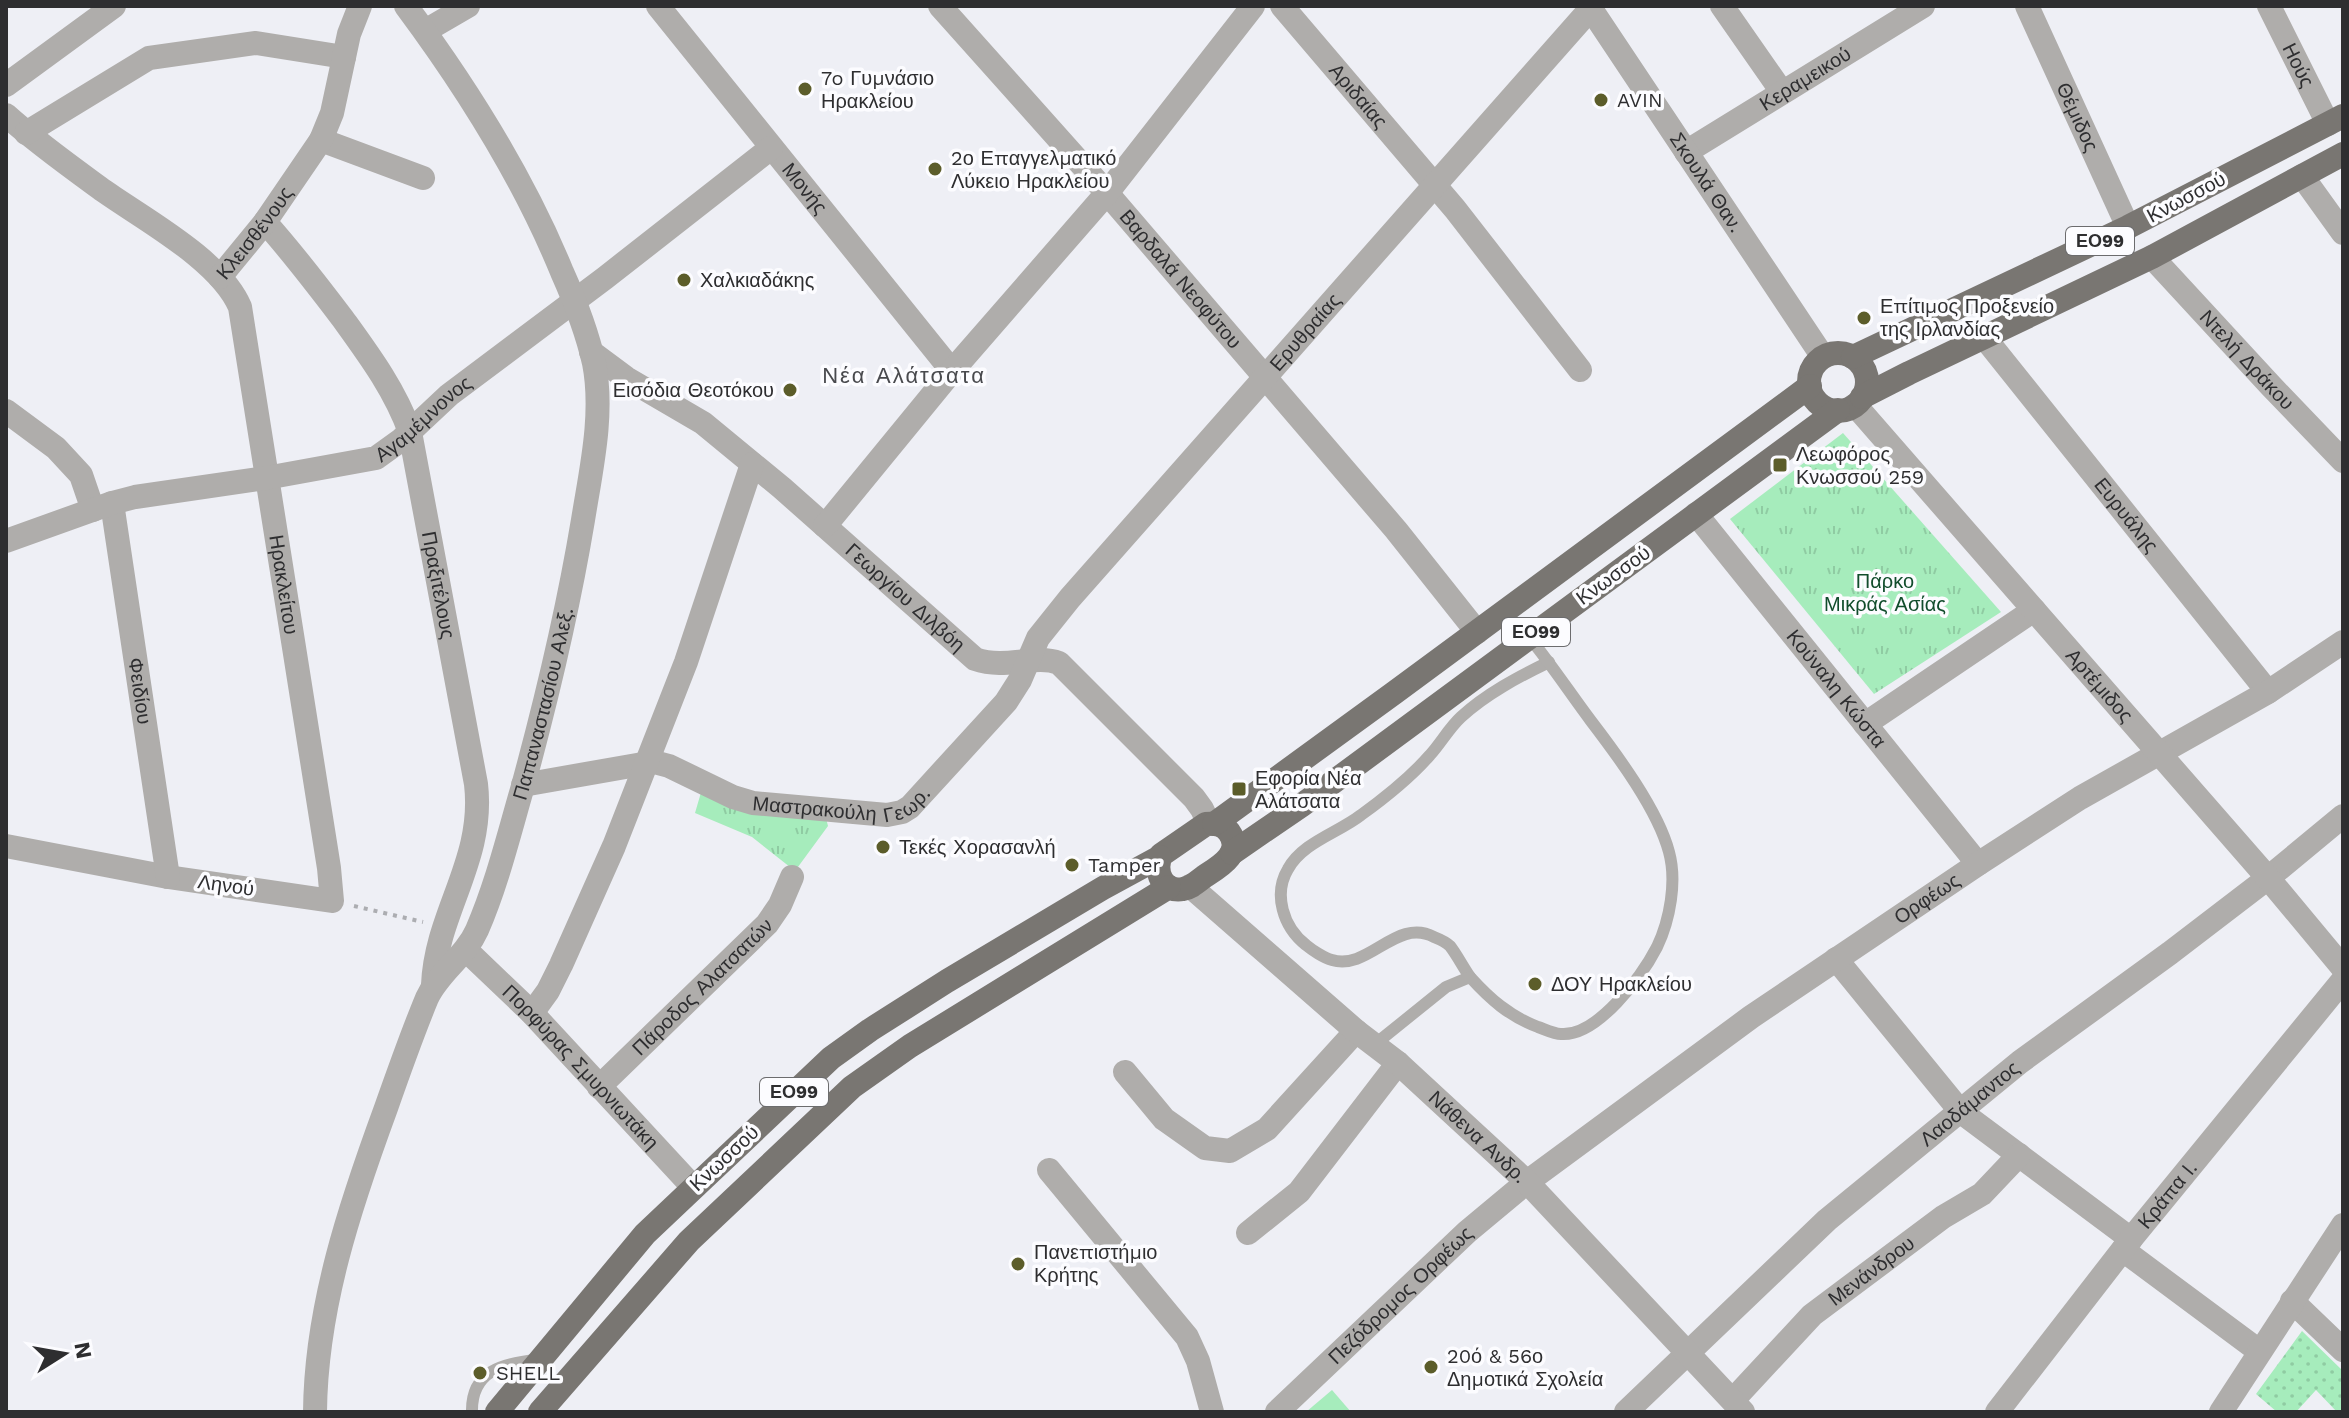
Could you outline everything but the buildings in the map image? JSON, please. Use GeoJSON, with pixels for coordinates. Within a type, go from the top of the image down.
{"type":"FeatureCollection","features":[{"type":"Feature","properties":{"kind":"main road","name":"Κνωσσού"},"geometry":{"type":"LineString","coordinates":[[1853,357],[2128,227],[2336,120]]}},
{"type":"Feature","properties":{"kind":"main road","name":"Κνωσσού"},"geometry":{"type":"LineString","coordinates":[[1232,853],[1302,805],[1696,514],[1852,404],[2152,257],[2343,154]]}},
{"type":"Feature","properties":{"kind":"main road","name":"ΕΟ99"},"geometry":{"type":"LineString","coordinates":[[1810,386],[1811,373],[1823,357],[1839,353],[1853,357]]}},
{"type":"Feature","properties":{"kind":"main road"},"geometry":{"type":"LineString","coordinates":[[1810,386],[1812,394],[1822,405],[1852,404],[1866,388],[1865,372],[1861,363],[1853,357]]}},
{"type":"Feature","properties":{"kind":"main road","name":"Κνωσσού"},"geometry":{"type":"LineString","coordinates":[[1211,824],[1810,386]]}},
{"type":"Feature","properties":{"kind":"main road","name":"ΕΟ99"},"geometry":{"type":"LineString","coordinates":[[1160,857],[1201,826],[1211,824]]}},
{"type":"Feature","properties":{"kind":"main road"},"geometry":{"type":"LineString","coordinates":[[1211,824],[1223,827],[1229,833],[1233,842],[1232,853]]}},
{"type":"Feature","properties":{"kind":"main road","name":"ΕΟ99"},"geometry":{"type":"LineString","coordinates":[[1180,887],[1226,862],[1232,853]]}},
{"type":"Feature","properties":{"kind":"main road","name":"Κνωσσού"},"geometry":{"type":"LineString","coordinates":[[497,1412],[639,1242],[799,1087],[847,1046],[968,968],[1160,857]]}},
{"type":"Feature","properties":{"kind":"main road"},"geometry":{"type":"LineString","coordinates":[[1160,857],[1158,873],[1161,880],[1180,887]]}},
{"type":"Feature","properties":{"kind":"main road","name":"Κνωσσού"},"geometry":{"type":"LineString","coordinates":[[540,1412],[689,1241],[852,1087],[922,1038],[1180,887]]}},
{"type":"Feature","properties":{"kind":"street"},"geometry":{"type":"LineString","coordinates":[[6,85],[114,6]]}},
{"type":"Feature","properties":{"kind":"street","name":"Κλεισθένους"},"geometry":{"type":"LineString","coordinates":[[6,115],[26,133],[187,249],[220,277],[265,222],[321,140],[332,113],[349,34],[360,6]]}},
{"type":"Feature","properties":{"kind":"street","name":"Παπαναστασίου Αλεξ."},"geometry":{"type":"LineString","coordinates":[[315,1412],[326,1310],[361,1177],[433,985],[466,950],[478,927],[497,876],[523,785],[555,664],[588,493],[597,405],[591,352],[574,300],[538,215],[492,134],[406,6]]}},
{"type":"Feature","properties":{"kind":"street"},"geometry":{"type":"LineString","coordinates":[[425,31],[468,6]]}},
{"type":"Feature","properties":{"kind":"street","name":"Μονής"},"geometry":{"type":"LineString","coordinates":[[658,6],[952,371]]}},
{"type":"Feature","properties":{"kind":"street","name":"Βαρδαλά Νεοφύτου"},"geometry":{"type":"LineString","coordinates":[[940,6],[1107,193],[1264,376],[1396,530],[1477,632]]}},
{"type":"Feature","properties":{"kind":"street"},"geometry":{"type":"LineString","coordinates":[[825,526],[952,371],[1107,193],[1253,6]]}},
{"type":"Feature","properties":{"kind":"street","name":"Αριδαίας"},"geometry":{"type":"LineString","coordinates":[[1282,6],[1435,184],[1580,370]]}},
{"type":"Feature","properties":{"kind":"street"},"geometry":{"type":"LineString","coordinates":[[1722,6],[1782,92]]}},
{"type":"Feature","properties":{"kind":"street","name":"Κεραμεικού"},"geometry":{"type":"LineString","coordinates":[[1686,152],[1923,6]]}},
{"type":"Feature","properties":{"kind":"street","name":"Θέμιδος"},"geometry":{"type":"LineString","coordinates":[[2027,6],[2128,227]]}},
{"type":"Feature","properties":{"kind":"street","name":"Ηούς"},"geometry":{"type":"LineString","coordinates":[[2269,6],[2336,120]]}},
{"type":"Feature","properties":{"kind":"street","name":"Ερυθραίας"},"geometry":{"type":"LineString","coordinates":[[1028,663],[1038,638],[1070,598],[1591,7]]}},
{"type":"Feature","properties":{"kind":"street","name":"Σκουλά Θαν."},"geometry":{"type":"LineString","coordinates":[[1591,7],[1823,357]]}},
{"type":"Feature","properties":{"kind":"street"},"geometry":{"type":"LineString","coordinates":[[26,133],[149,58],[256,43],[344,57]]}},
{"type":"Feature","properties":{"kind":"street"},"geometry":{"type":"LineString","coordinates":[[321,140],[423,178]]}},
{"type":"Feature","properties":{"kind":"street","name":"Αγαμέμνονος"},"geometry":{"type":"LineString","coordinates":[[6,541],[135,497],[376,458],[391,449],[449,395],[771,148]]}},
{"type":"Feature","properties":{"kind":"street"},"geometry":{"type":"LineString","coordinates":[[2302,176],[2343,233]]}},
{"type":"Feature","properties":{"kind":"street","name":"Πραξιτέλους"},"geometry":{"type":"LineString","coordinates":[[265,222],[321,290],[376,366],[401,407],[410,432],[478,799],[474,842],[445,927],[435,962],[433,985]]}},
{"type":"Feature","properties":{"kind":"street","name":"Ντελή Δράκου"},"geometry":{"type":"LineString","coordinates":[[2152,257],[2343,461]]}},
{"type":"Feature","properties":{"kind":"street","name":"Ηρακλείτου"},"geometry":{"type":"LineString","coordinates":[[220,277],[240,307],[332,901]]}},
{"type":"Feature","properties":{"kind":"street","name":"Ευρυάλης"},"geometry":{"type":"LineString","coordinates":[[1984,337],[2268,692]]}},
{"type":"Feature","properties":{"kind":"street","name":"Γεωργίου Διλβόη"},"geometry":{"type":"LineString","coordinates":[[591,352],[626,378],[703,423],[975,659],[1002,665],[1050,660],[1059,663],[1194,798],[1211,824]]}},
{"type":"Feature","properties":{"kind":"street","name":"Αρτέμιδος"},"geometry":{"type":"LineString","coordinates":[[1852,404],[2268,878],[2343,968]]}},
{"type":"Feature","properties":{"kind":"street","name":"Φειδίου"},"geometry":{"type":"LineString","coordinates":[[6,411],[56,448],[81,475],[103,506],[168,877]]}},
{"type":"Feature","properties":{"kind":"street"},"geometry":{"type":"LineString","coordinates":[[532,1013],[548,991],[566,955],[614,846],[691,647],[752,464]]}},
{"type":"Feature","properties":{"kind":"street","name":"Κούναλη Κώστα"},"geometry":{"type":"LineString","coordinates":[[1696,514],[1978,864]]}},
{"type":"Feature","properties":{"kind":"street"},"geometry":{"type":"LineString","coordinates":[[1865,724],[2034,610]]}},
{"type":"Feature","properties":{"kind":"street","name":"Ορφέως"},"geometry":{"type":"LineString","coordinates":[[1527,1182],[1751,1017],[1978,864],[2080,798],[2268,692],[2343,642]]}},
{"type":"Feature","properties":{"kind":"street","name":"Μαστρακούλη Γεωρ."},"geometry":{"type":"LineString","coordinates":[[523,785],[654,762],[753,803],[896,814],[910,807],[995,715],[1028,663]]}},
{"type":"Feature","properties":{"kind":"street"},"geometry":{"type":"LineString","coordinates":[[2268,878],[2343,816]]}},
{"type":"Feature","properties":{"kind":"street","name":"Ληνού"},"geometry":{"type":"LineString","coordinates":[[6,846],[168,877],[332,901]]}},
{"type":"Feature","properties":{"kind":"street","name":"Πάροδος Αλατσατών"},"geometry":{"type":"LineString","coordinates":[[599,1087],[767,924],[780,905],[792,877]]}},
{"type":"Feature","properties":{"kind":"street","name":"Λαοδάμαντος"},"geometry":{"type":"LineString","coordinates":[[1626,1412],[1827,1220],[2020,1062],[2268,878]]}},
{"type":"Feature","properties":{"kind":"street","name":"Νάθενα Ανδρ."},"geometry":{"type":"LineString","coordinates":[[1180,887],[1398,1063],[1527,1182],[1738,1406]]}},
{"type":"Feature","properties":{"kind":"street","name":"Πορφύρας Σμυρνιωτάκη"},"geometry":{"type":"LineString","coordinates":[[466,950],[532,1013],[693,1187]]}},
{"type":"Feature","properties":{"kind":"street"},"geometry":{"type":"LineString","coordinates":[[1836,959],[1961,1112],[2019,1155],[2259,1351]]}},
{"type":"Feature","properties":{"kind":"street","name":"Κράπα Ι."},"geometry":{"type":"LineString","coordinates":[[1997,1412],[2127,1245],[2343,980]]}},
{"type":"Feature","properties":{"kind":"street"},"geometry":{"type":"LineString","coordinates":[[1125,1072],[1164,1119],[1205,1148],[1230,1151],[1267,1129],[1365,1038]]}},
{"type":"Feature","properties":{"kind":"street"},"geometry":{"type":"LineString","coordinates":[[1248,1233],[1299,1192],[1398,1063]]}},
{"type":"Feature","properties":{"kind":"street","name":"Μενάνδρου"},"geometry":{"type":"LineString","coordinates":[[1738,1406],[1812,1315],[1943,1217],[1982,1194],[2019,1155]]}},
{"type":"Feature","properties":{"kind":"street"},"geometry":{"type":"LineString","coordinates":[[1049,1170],[1187,1337],[1198,1361],[1212,1412]]}},
{"type":"Feature","properties":{"kind":"street","name":"Πεζόδρομος Ορφέως"},"geometry":{"type":"LineString","coordinates":[[1277,1412],[1467,1232],[1527,1182]]}},
{"type":"Feature","properties":{"kind":"street"},"geometry":{"type":"LineString","coordinates":[[2221,1412],[2343,1225]]}},
{"type":"Feature","properties":{"kind":"street"},"geometry":{"type":"LineString","coordinates":[[2292,1301],[2343,1350]]}},
{"type":"Feature","properties":{"kind":"lane"},"geometry":{"type":"LineString","coordinates":[[1529,637],[1549,662],[1612,747],[1658,823],[1669,852],[1672,877],[1668,913],[1657,946],[1639,975],[1607,1012],[1585,1028],[1562,1035],[1517,1019],[1492,1001],[1470,977],[1448,944],[1429,934],[1415,931],[1351,960],[1332,961],[1304,944],[1287,923],[1280,893],[1286,871],[1295,858],[1358,818],[1398,786],[1430,756],[1461,718],[1515,678],[1549,662]]}},
{"type":"Feature","properties":{"kind":"lane"},"geometry":{"type":"LineString","coordinates":[[1365,1038],[1446,987],[1470,977]]}},
{"type":"Feature","properties":{"kind":"lane"},"geometry":{"type":"LineString","coordinates":[[472,1412],[473,1393],[490,1371],[511,1362],[540,1359]]}},
{"type":"Feature","properties":{"kind":"path"},"geometry":{"type":"LineString","coordinates":[[332,901],[445,927]]}},
{"type":"Feature","properties":{"kind":"green space","name":"Πάρκο Μικράς Ασίας"},"geometry":{"type":"Polygon","coordinates":[[[1843,433],[2001,612],[1874,694],[1730,519],[1843,433]]]}},
{"type":"Feature","properties":{"kind":"green space"},"geometry":{"type":"Polygon","coordinates":[[[702,789],[826,818],[828,826],[795,871],[752,837],[695,813],[702,789]]]}},
{"type":"Feature","properties":{"kind":"green space"},"geometry":{"type":"Polygon","coordinates":[[[2302,1331],[2343,1371],[2343,1412],[2337,1412],[2316,1390],[2296,1412],[2277,1412],[2256,1394],[2302,1331]]]}},
{"type":"Feature","properties":{"kind":"green space"},"geometry":{"type":"Polygon","coordinates":[[[1332,1390],[1351,1412],[1306,1412],[1332,1390]]]}},
{"type":"Feature","properties":{"kind":"place","name":"7o Γυμνάσιο Ηρακλείου"},"geometry":{"type":"Point","coordinates":[805,89]}},
{"type":"Feature","properties":{"kind":"place","name":"AVIN"},"geometry":{"type":"Point","coordinates":[1601,100]}},
{"type":"Feature","properties":{"kind":"place","name":"2ο Επαγγελματικό Λύκειο Ηρακλείου"},"geometry":{"type":"Point","coordinates":[935,169]}},
{"type":"Feature","properties":{"kind":"place","name":"Χαλκιαδάκης"},"geometry":{"type":"Point","coordinates":[684,280]}},
{"type":"Feature","properties":{"kind":"place","name":"Επίτιμος Προξενείο της Ιρλανδίας"},"geometry":{"type":"Point","coordinates":[1864,318]}},
{"type":"Feature","properties":{"kind":"place","name":"Εισόδια Θεοτόκου"},"geometry":{"type":"Point","coordinates":[790,390]}},
{"type":"Feature","properties":{"kind":"place","name":"Λεωφόρος Κνωσσού 259"},"geometry":{"type":"Point","coordinates":[1780,465]}},
{"type":"Feature","properties":{"kind":"place","name":"Εφορία Νέα Αλάτσατα"},"geometry":{"type":"Point","coordinates":[1239,789]}},
{"type":"Feature","properties":{"kind":"place","name":"Τεκές Χορασανλή"},"geometry":{"type":"Point","coordinates":[883,847]}},
{"type":"Feature","properties":{"kind":"place","name":"Tamper"},"geometry":{"type":"Point","coordinates":[1072,865]}},
{"type":"Feature","properties":{"kind":"place","name":"ΔΟΥ Ηρακλείου"},"geometry":{"type":"Point","coordinates":[1535,984]}},
{"type":"Feature","properties":{"kind":"place","name":"Πανεπιστήμιο Κρήτης"},"geometry":{"type":"Point","coordinates":[1018,1264]}},
{"type":"Feature","properties":{"kind":"place","name":"20ό & 56ο Δημοτικά Σχολεία"},"geometry":{"type":"Point","coordinates":[1431,1367]}},
{"type":"Feature","properties":{"kind":"place","name":"SHELL"},"geometry":{"type":"Point","coordinates":[480,1373]}},
{"type":"Feature","properties":{"kind":"district","name":"Νέα Αλάτσατα"},"geometry":{"type":"Point","coordinates":[904,375]}}]}
